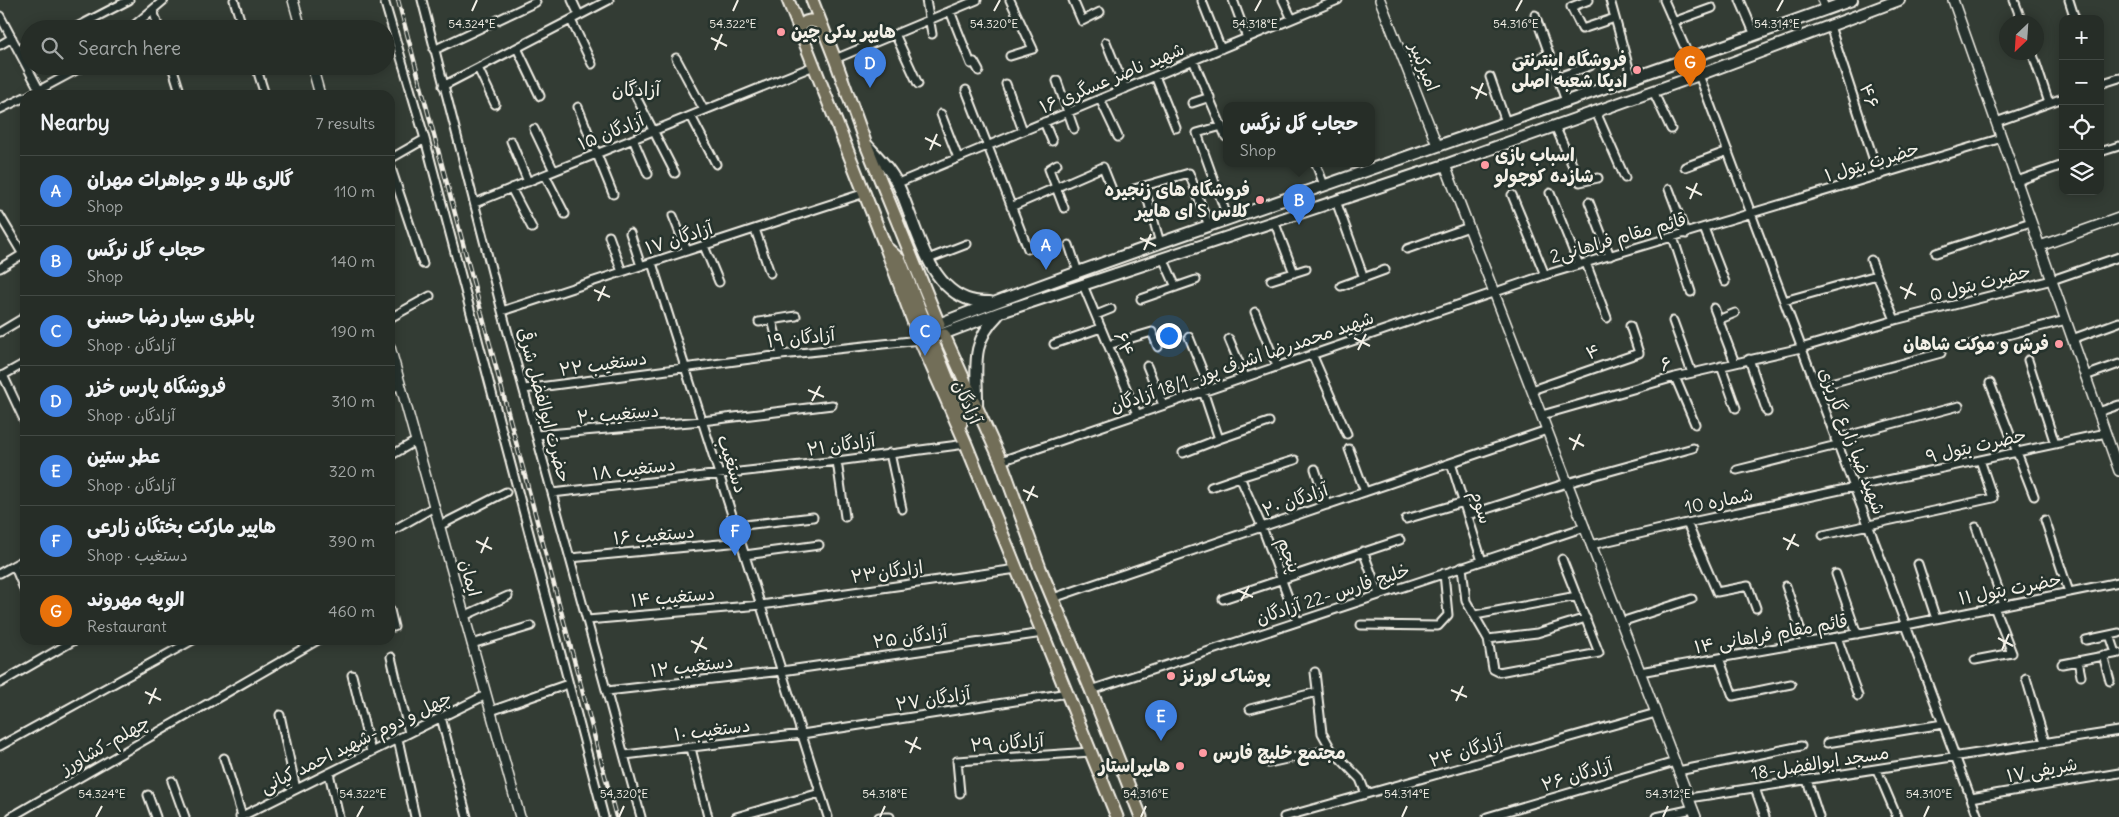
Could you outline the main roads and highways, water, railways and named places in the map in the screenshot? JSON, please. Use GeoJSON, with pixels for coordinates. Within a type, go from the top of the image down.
{"type":"FeatureCollection","features":[{"type":"Feature","properties":{"kind":"main road","name":"آزادگان"},"geometry":{"type":"LineString","coordinates":[[788,0],[886,248],[920,340],[966,444],[1117,817]]}},
{"type":"Feature","properties":{"kind":"main road","name":"آزادگان"},"geometry":{"type":"LineString","coordinates":[[812,0],[836,59],[936,331],[1001,461],[1040,568],[1092,690],[1141,817]]}},
{"type":"Feature","properties":{"kind":"main road"},"geometry":{"type":"LineString","coordinates":[[1375,167],[1690,60],[1755,35],[1824,5],[1852,0]]}},
{"type":"Feature","properties":{"kind":"main road"},"geometry":{"type":"LineString","coordinates":[[936,331],[1001,312],[1445,165],[1699,75],[1899,0]]}},
{"type":"Feature","properties":{"kind":"main road"},"geometry":{"type":"LineString","coordinates":[[800,29],[805,22],[810,20],[817,21],[822,25]]}},
{"type":"Feature","properties":{"kind":"main road"},"geometry":{"type":"LineString","coordinates":[[865,142],[884,163],[898,183],[928,260],[939,279],[948,288],[971,300],[994,302]]}},
{"type":"Feature","properties":{"kind":"main road"},"geometry":{"type":"LineString","coordinates":[[936,331],[994,302],[1375,167]]}},
{"type":"Feature","properties":{"kind":"main road"},"geometry":{"type":"LineString","coordinates":[[886,248],[900,260],[936,331],[959,407],[961,433]]}},
{"type":"Feature","properties":{"kind":"main road"},"geometry":{"type":"LineString","coordinates":[[977,410],[976,350],[990,323],[1001,312]]}},
{"type":"Feature","properties":{"kind":"railway"},"geometry":{"type":"LineString","coordinates":[[398,0],[616,817]]}},
{"type":"Feature","properties":{"kind":"place","name":"هایپر یدکی چین"},"geometry":{"type":"Point","coordinates":[781,32]}},
{"type":"Feature","properties":{"kind":"place","name":"فروشگاه اینترنتی ادیکا شعبه اصلی"},"geometry":{"type":"Point","coordinates":[1637,70]}},
{"type":"Feature","properties":{"kind":"place","name":"الویه مهروند"},"geometry":{"type":"Point","coordinates":[1690,87]}},
{"type":"Feature","properties":{"kind":"place","name":"فروشگاه پارس خزر"},"geometry":{"type":"Point","coordinates":[870,88]}},
{"type":"Feature","properties":{"kind":"place","name":"اسباب بازی شازده کوچولو"},"geometry":{"type":"Point","coordinates":[1485,165]}},
{"type":"Feature","properties":{"kind":"place","name":"فروشگاه های زنجیره ای هایپر S کلاس"},"geometry":{"type":"Point","coordinates":[1260,200]}},
{"type":"Feature","properties":{"kind":"place","name":"حجاب گل نرگس"},"geometry":{"type":"Point","coordinates":[1299,225]}},
{"type":"Feature","properties":{"kind":"place","name":"گالری طلا و جواهرات مهران"},"geometry":{"type":"Point","coordinates":[1046,270]}},
{"type":"Feature","properties":{"kind":"place","name":"فرش و موکت شاهان"},"geometry":{"type":"Point","coordinates":[2059,344]}},
{"type":"Feature","properties":{"kind":"place","name":"باطری سیار رضا حسنی"},"geometry":{"type":"Point","coordinates":[925,356]}},
{"type":"Feature","properties":{"kind":"place","name":"هاپیر مارکت بختگان زارعی"},"geometry":{"type":"Point","coordinates":[735,556]}},
{"type":"Feature","properties":{"kind":"place","name":"پوشاک لورنز"},"geometry":{"type":"Point","coordinates":[1171,676]}},
{"type":"Feature","properties":{"kind":"place","name":"عطر ستین"},"geometry":{"type":"Point","coordinates":[1161,741]}},
{"type":"Feature","properties":{"kind":"place","name":"مجتمع خلیج فارس"},"geometry":{"type":"Point","coordinates":[1203,753]}},
{"type":"Feature","properties":{"kind":"place","name":"هایپراستار"},"geometry":{"type":"Point","coordinates":[1180,766]}},
{"type":"Feature","properties":{"kind":"district","name":"آزادگان"},"geometry":{"type":"Point","coordinates":[636,89]}}]}
